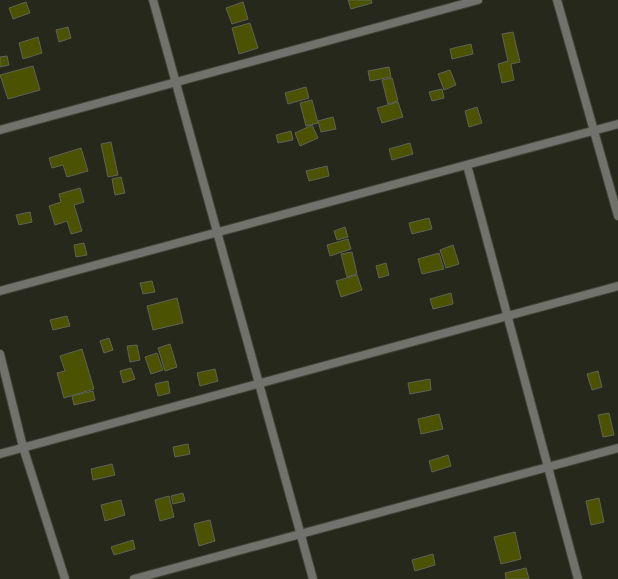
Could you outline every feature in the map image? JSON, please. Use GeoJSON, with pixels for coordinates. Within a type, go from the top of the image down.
{"type":"FeatureCollection","features":[{"type":"Feature","properties":{"kind":"street"},"geometry":{"type":"LineString","coordinates":[[153,0],[313,579]]}},
{"type":"Feature","properties":{"kind":"street"},"geometry":{"type":"LineString","coordinates":[[0,130],[478,0]]}},
{"type":"Feature","properties":{"kind":"street"},"geometry":{"type":"LineString","coordinates":[[557,0],[618,216]]}},
{"type":"Feature","properties":{"kind":"street"},"geometry":{"type":"LineString","coordinates":[[0,291],[618,124]]}},
{"type":"Feature","properties":{"kind":"street"},"geometry":{"type":"LineString","coordinates":[[467,165],[578,579]]}},
{"type":"Feature","properties":{"kind":"street"},"geometry":{"type":"LineString","coordinates":[[0,454],[618,286]]}},
{"type":"Feature","properties":{"kind":"street"},"geometry":{"type":"LineString","coordinates":[[0,354],[23,447],[65,579]]}},
{"type":"Feature","properties":{"kind":"street"},"geometry":{"type":"LineString","coordinates":[[134,579],[618,448]]}},
{"type":"Feature","properties":{"kind":"building"},"geometry":{"type":"Polygon","coordinates":[[[348,0],[371,0],[372,3],[351,9],[348,0]]]}},
{"type":"Feature","properties":{"kind":"building"},"geometry":{"type":"Polygon","coordinates":[[[26,2],[30,13],[13,19],[9,8],[26,2]]]}},
{"type":"Feature","properties":{"kind":"building"},"geometry":{"type":"Polygon","coordinates":[[[243,2],[248,19],[232,24],[226,8],[243,2]]]}},
{"type":"Feature","properties":{"kind":"building"},"geometry":{"type":"Polygon","coordinates":[[[250,23],[258,48],[239,54],[232,28],[250,23]]]}},
{"type":"Feature","properties":{"kind":"building"},"geometry":{"type":"Polygon","coordinates":[[[68,27],[71,38],[59,42],[56,30],[68,27]]]}},
{"type":"Feature","properties":{"kind":"building"},"geometry":{"type":"Polygon","coordinates":[[[513,32],[520,62],[511,64],[514,80],[502,83],[498,64],[508,61],[502,34],[513,32]]]}},
{"type":"Feature","properties":{"kind":"building"},"geometry":{"type":"Polygon","coordinates":[[[38,37],[42,53],[23,59],[19,43],[38,37]]]}},
{"type":"Feature","properties":{"kind":"building"},"geometry":{"type":"Polygon","coordinates":[[[471,44],[473,54],[452,59],[450,49],[471,44]]]}},
{"type":"Feature","properties":{"kind":"building"},"geometry":{"type":"Polygon","coordinates":[[[7,56],[9,65],[0,67],[0,57],[7,56]]]}},
{"type":"Feature","properties":{"kind":"building"},"geometry":{"type":"Polygon","coordinates":[[[33,66],[40,90],[8,99],[0,75],[33,66]]]}},
{"type":"Feature","properties":{"kind":"building"},"geometry":{"type":"Polygon","coordinates":[[[389,67],[391,77],[370,81],[368,71],[389,67]]]}},
{"type":"Feature","properties":{"kind":"building"},"geometry":{"type":"Polygon","coordinates":[[[450,70],[456,85],[444,90],[438,74],[450,70]]]}},
{"type":"Feature","properties":{"kind":"building"},"geometry":{"type":"Polygon","coordinates":[[[392,78],[398,101],[388,104],[382,80],[392,78]]]}},
{"type":"Feature","properties":{"kind":"building"},"geometry":{"type":"Polygon","coordinates":[[[306,87],[309,98],[288,104],[285,93],[306,87]]]}},
{"type":"Feature","properties":{"kind":"building"},"geometry":{"type":"Polygon","coordinates":[[[442,89],[444,98],[432,101],[429,92],[442,89]]]}},
{"type":"Feature","properties":{"kind":"building"},"geometry":{"type":"Polygon","coordinates":[[[312,100],[318,123],[306,126],[300,103],[312,100]]]}},
{"type":"Feature","properties":{"kind":"building"},"geometry":{"type":"Polygon","coordinates":[[[398,102],[403,117],[382,123],[377,108],[398,102]]]}},
{"type":"Feature","properties":{"kind":"building"},"geometry":{"type":"Polygon","coordinates":[[[477,107],[482,123],[469,127],[465,111],[477,107]]]}},
{"type":"Feature","properties":{"kind":"building"},"geometry":{"type":"Polygon","coordinates":[[[333,117],[336,129],[321,132],[318,121],[333,117]]]}},
{"type":"Feature","properties":{"kind":"building"},"geometry":{"type":"Polygon","coordinates":[[[312,125],[318,138],[300,146],[295,133],[312,125]]]}},
{"type":"Feature","properties":{"kind":"building"},"geometry":{"type":"Polygon","coordinates":[[[291,131],[293,140],[278,143],[276,135],[291,131]]]}},
{"type":"Feature","properties":{"kind":"building"},"geometry":{"type":"Polygon","coordinates":[[[111,142],[118,175],[108,177],[101,144],[111,142]]]}},
{"type":"Feature","properties":{"kind":"building"},"geometry":{"type":"Polygon","coordinates":[[[410,143],[413,154],[392,160],[389,149],[410,143]]]}},
{"type":"Feature","properties":{"kind":"building"},"geometry":{"type":"Polygon","coordinates":[[[81,148],[88,171],[67,177],[63,165],[52,168],[49,158],[81,148]]]}},
{"type":"Feature","properties":{"kind":"building"},"geometry":{"type":"Polygon","coordinates":[[[327,166],[329,176],[309,181],[306,171],[327,166]]]}},
{"type":"Feature","properties":{"kind":"building"},"geometry":{"type":"Polygon","coordinates":[[[121,177],[125,193],[115,195],[112,179],[121,177]]]}},
{"type":"Feature","properties":{"kind":"building"},"geometry":{"type":"Polygon","coordinates":[[[80,188],[84,202],[74,205],[82,231],[71,234],[67,221],[55,225],[49,206],[61,202],[59,194],[80,188]]]}},
{"type":"Feature","properties":{"kind":"building"},"geometry":{"type":"Polygon","coordinates":[[[30,212],[32,222],[19,225],[16,215],[30,212]]]}},
{"type":"Feature","properties":{"kind":"building"},"geometry":{"type":"Polygon","coordinates":[[[429,218],[432,229],[412,234],[409,223],[429,218]]]}},
{"type":"Feature","properties":{"kind":"building"},"geometry":{"type":"Polygon","coordinates":[[[345,227],[348,237],[337,240],[334,231],[345,227]]]}},
{"type":"Feature","properties":{"kind":"building"},"geometry":{"type":"Polygon","coordinates":[[[348,239],[351,249],[330,256],[327,245],[348,239]]]}},
{"type":"Feature","properties":{"kind":"building"},"geometry":{"type":"Polygon","coordinates":[[[84,243],[87,255],[76,257],[74,245],[84,243]]]}},
{"type":"Feature","properties":{"kind":"building"},"geometry":{"type":"Polygon","coordinates":[[[453,245],[459,264],[446,268],[440,250],[453,245]]]}},
{"type":"Feature","properties":{"kind":"building"},"geometry":{"type":"Polygon","coordinates":[[[352,252],[357,274],[347,277],[341,254],[352,252]]]}},
{"type":"Feature","properties":{"kind":"building"},"geometry":{"type":"Polygon","coordinates":[[[439,253],[444,269],[422,274],[418,259],[439,253]]]}},
{"type":"Feature","properties":{"kind":"building"},"geometry":{"type":"Polygon","coordinates":[[[386,263],[389,275],[379,278],[376,266],[386,263]]]}},
{"type":"Feature","properties":{"kind":"building"},"geometry":{"type":"Polygon","coordinates":[[[357,275],[362,290],[341,297],[336,281],[357,275]]]}},
{"type":"Feature","properties":{"kind":"building"},"geometry":{"type":"Polygon","coordinates":[[[152,281],[155,292],[143,294],[140,283],[152,281]]]}},
{"type":"Feature","properties":{"kind":"building"},"geometry":{"type":"Polygon","coordinates":[[[451,293],[453,304],[433,309],[430,299],[451,293]]]}},
{"type":"Feature","properties":{"kind":"building"},"geometry":{"type":"Polygon","coordinates":[[[177,298],[183,323],[153,330],[147,306],[177,298]]]}},
{"type":"Feature","properties":{"kind":"building"},"geometry":{"type":"Polygon","coordinates":[[[67,316],[70,326],[53,330],[50,320],[67,316]]]}},
{"type":"Feature","properties":{"kind":"building"},"geometry":{"type":"Polygon","coordinates":[[[109,338],[113,350],[104,353],[100,341],[109,338]]]}},
{"type":"Feature","properties":{"kind":"building"},"geometry":{"type":"Polygon","coordinates":[[[170,344],[177,367],[165,371],[158,348],[170,344]]]}},
{"type":"Feature","properties":{"kind":"building"},"geometry":{"type":"Polygon","coordinates":[[[137,345],[140,360],[130,362],[127,346],[137,345]]]}},
{"type":"Feature","properties":{"kind":"building"},"geometry":{"type":"Polygon","coordinates":[[[82,349],[94,389],[64,398],[57,373],[65,371],[60,356],[82,349]]]}},
{"type":"Feature","properties":{"kind":"building"},"geometry":{"type":"Polygon","coordinates":[[[157,353],[163,370],[151,374],[145,357],[157,353]]]}},
{"type":"Feature","properties":{"kind":"building"},"geometry":{"type":"Polygon","coordinates":[[[131,368],[135,379],[123,383],[120,371],[131,368]]]}},
{"type":"Feature","properties":{"kind":"building"},"geometry":{"type":"Polygon","coordinates":[[[215,369],[218,381],[200,386],[197,373],[215,369]]]}},
{"type":"Feature","properties":{"kind":"building"},"geometry":{"type":"Polygon","coordinates":[[[598,371],[602,387],[592,390],[587,374],[598,371]]]}},
{"type":"Feature","properties":{"kind":"building"},"geometry":{"type":"Polygon","coordinates":[[[430,379],[431,390],[410,394],[408,383],[430,379]]]}},
{"type":"Feature","properties":{"kind":"building"},"geometry":{"type":"Polygon","coordinates":[[[168,381],[170,393],[158,396],[155,384],[168,381]]]}},
{"type":"Feature","properties":{"kind":"building"},"geometry":{"type":"Polygon","coordinates":[[[93,391],[95,400],[74,405],[72,396],[93,391]]]}},
{"type":"Feature","properties":{"kind":"building"},"geometry":{"type":"Polygon","coordinates":[[[609,413],[614,435],[603,437],[598,415],[609,413]]]}},
{"type":"Feature","properties":{"kind":"building"},"geometry":{"type":"Polygon","coordinates":[[[439,414],[443,429],[421,434],[418,419],[439,414]]]}},
{"type":"Feature","properties":{"kind":"building"},"geometry":{"type":"Polygon","coordinates":[[[188,444],[190,454],[175,457],[173,447],[188,444]]]}},
{"type":"Feature","properties":{"kind":"building"},"geometry":{"type":"Polygon","coordinates":[[[448,455],[451,466],[432,472],[429,461],[448,455]]]}},
{"type":"Feature","properties":{"kind":"building"},"geometry":{"type":"Polygon","coordinates":[[[112,464],[115,475],[93,480],[91,469],[112,464]]]}},
{"type":"Feature","properties":{"kind":"building"},"geometry":{"type":"Polygon","coordinates":[[[183,493],[185,501],[173,504],[171,496],[183,493]]]}},
{"type":"Feature","properties":{"kind":"building"},"geometry":{"type":"Polygon","coordinates":[[[169,496],[174,517],[160,521],[155,500],[169,496]]]}},
{"type":"Feature","properties":{"kind":"building"},"geometry":{"type":"Polygon","coordinates":[[[599,498],[604,522],[591,525],[586,501],[599,498]]]}},
{"type":"Feature","properties":{"kind":"building"},"geometry":{"type":"Polygon","coordinates":[[[121,500],[125,515],[105,521],[101,505],[121,500]]]}},
{"type":"Feature","properties":{"kind":"building"},"geometry":{"type":"Polygon","coordinates":[[[210,520],[215,541],[199,546],[194,524],[210,520]]]}},
{"type":"Feature","properties":{"kind":"building"},"geometry":{"type":"Polygon","coordinates":[[[515,532],[521,559],[501,564],[494,537],[515,532]]]}},
{"type":"Feature","properties":{"kind":"building"},"geometry":{"type":"Polygon","coordinates":[[[133,540],[135,549],[114,555],[111,547],[133,540]]]}},
{"type":"Feature","properties":{"kind":"building"},"geometry":{"type":"Polygon","coordinates":[[[433,554],[435,565],[415,571],[412,560],[433,554]]]}},
{"type":"Feature","properties":{"kind":"building"},"geometry":{"type":"Polygon","coordinates":[[[526,568],[529,579],[506,579],[505,573],[526,568]]]}}]}
